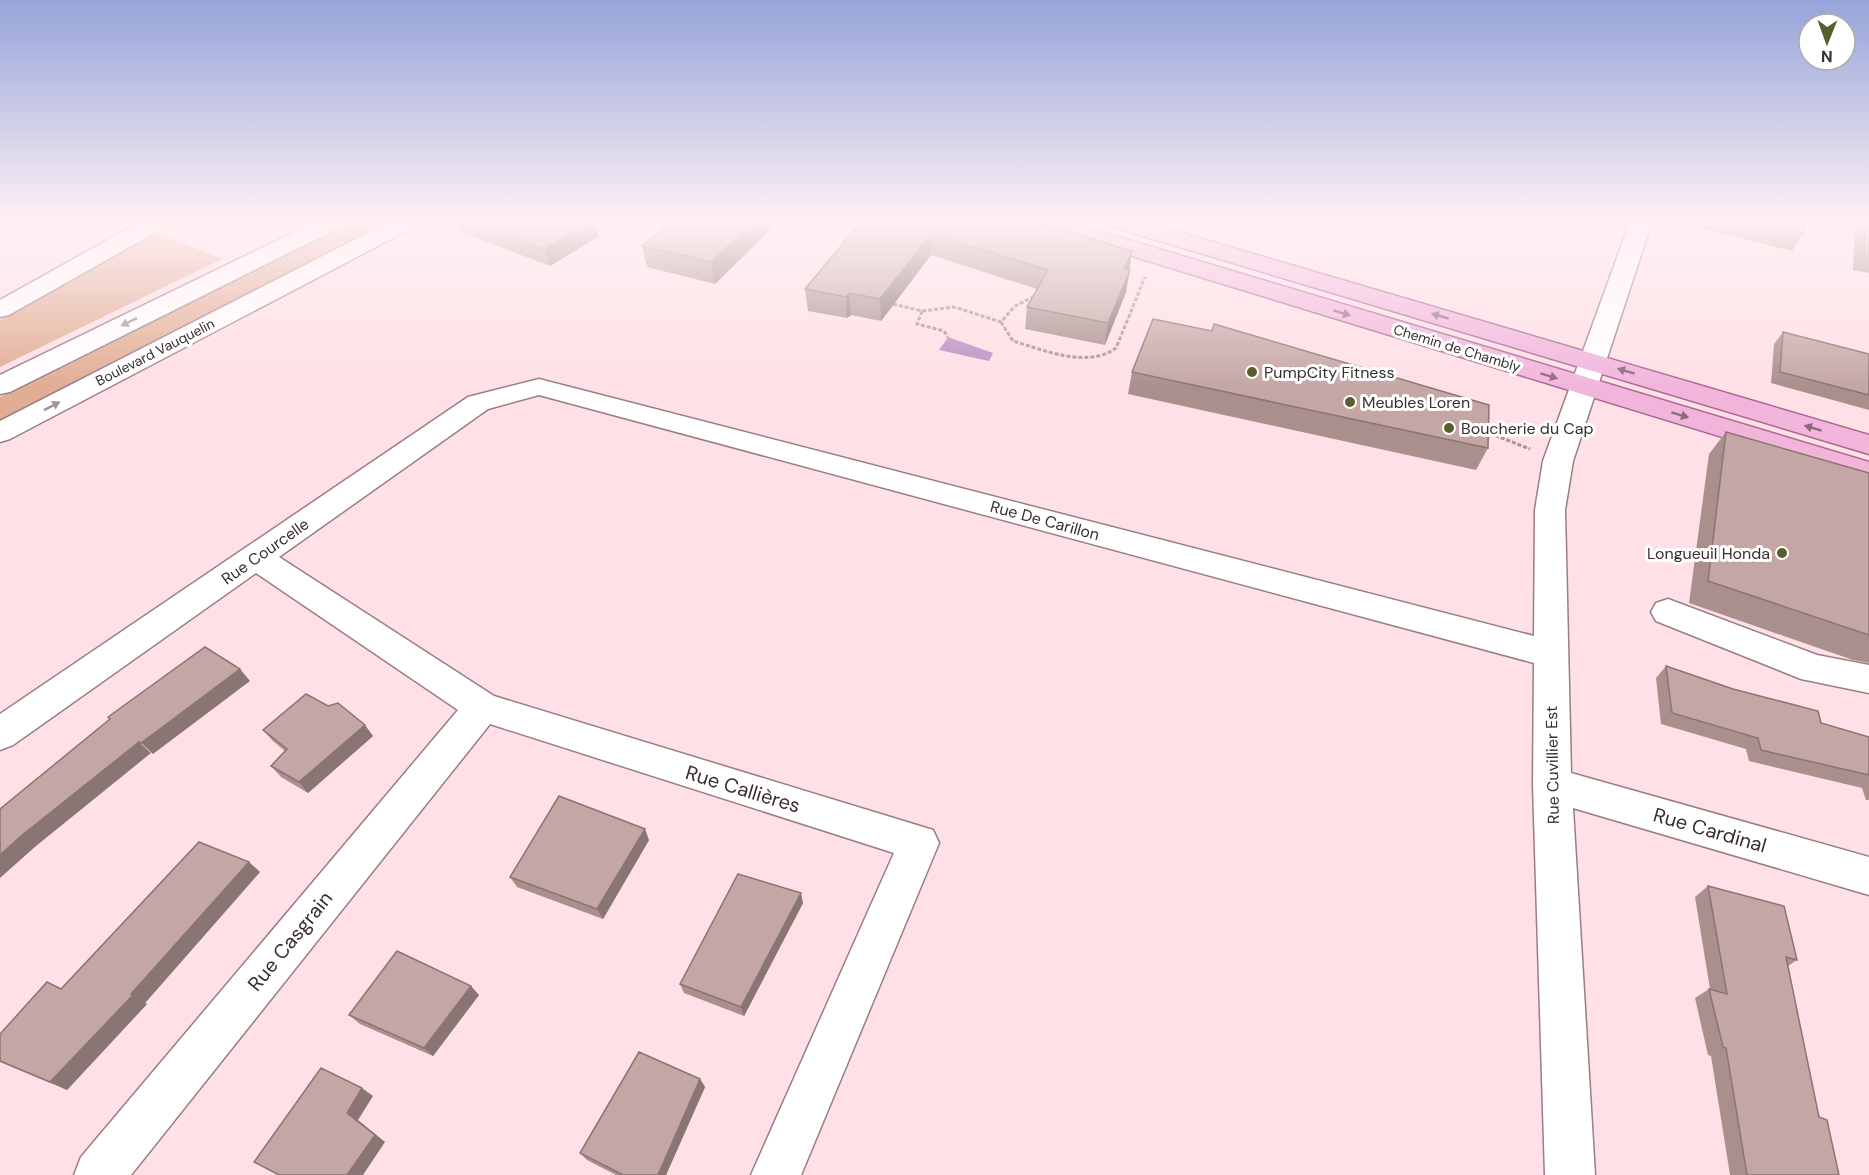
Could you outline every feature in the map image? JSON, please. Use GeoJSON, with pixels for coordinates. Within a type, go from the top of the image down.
{"type":"FeatureCollection","features":[{"type":"Feature","properties":{"kind":"main road","name":"Chemin de Chambly"},"geometry":{"type":"LineString","coordinates":[[1241,277],[1589,374],[1869,445]]}},
{"type":"Feature","properties":{"kind":"main road","name":"Chemin de Chambly"},"geometry":{"type":"LineString","coordinates":[[1290,277],[1589,374],[1869,472]]}},
{"type":"Feature","properties":{"kind":"street"},"geometry":{"type":"LineString","coordinates":[[0,310],[59,277]]}},
{"type":"Feature","properties":{"kind":"street"},"geometry":{"type":"LineString","coordinates":[[0,386],[222,277]]}},
{"type":"Feature","properties":{"kind":"street","name":"Boulevard Vauquelin"},"geometry":{"type":"LineString","coordinates":[[0,433],[300,277]]}},
{"type":"Feature","properties":{"kind":"street","name":"Rue Cuvillier Est"},"geometry":{"type":"LineString","coordinates":[[1570,1175],[1552,785],[1550,510],[1558,461],[1622,277]]}},
{"type":"Feature","properties":{"kind":"street","name":"Rue Courcelle"},"geometry":{"type":"LineString","coordinates":[[0,734],[478,403],[539,387]]}},
{"type":"Feature","properties":{"kind":"street","name":"Rue De Carillon"},"geometry":{"type":"LineString","coordinates":[[539,387],[1550,654]]}},
{"type":"Feature","properties":{"kind":"street","name":"Rue Callières"},"geometry":{"type":"LineString","coordinates":[[256,557],[482,707],[919,843],[776,1175]]}},
{"type":"Feature","properties":{"kind":"street"},"geometry":{"type":"LineString","coordinates":[[1668,612],[1814,669],[1869,679]]}},
{"type":"Feature","properties":{"kind":"street","name":"Rue Casgrain"},"geometry":{"type":"LineString","coordinates":[[99,1175],[482,707]]}},
{"type":"Feature","properties":{"kind":"street","name":"Rue Cardinal"},"geometry":{"type":"LineString","coordinates":[[1552,785],[1869,876]]}},
{"type":"Feature","properties":{"kind":"path"},"geometry":{"type":"LineString","coordinates":[[893,304],[922,310],[954,307],[1001,322],[1013,341],[1053,353],[1091,358],[1106,355],[1116,348],[1146,277]]}},
{"type":"Feature","properties":{"kind":"path"},"geometry":{"type":"LineString","coordinates":[[1001,322],[1004,315],[1019,302],[1037,295]]}},
{"type":"Feature","properties":{"kind":"path"},"geometry":{"type":"LineString","coordinates":[[922,310],[917,324],[944,332],[948,337]]}},
{"type":"Feature","properties":{"kind":"path"},"geometry":{"type":"LineString","coordinates":[[1478,428],[1558,461]]}},
{"type":"Feature","properties":{"kind":"shaded area"},"geometry":{"type":"Polygon","coordinates":[[[76,277],[185,277],[0,367],[0,320],[76,277]]]}},
{"type":"Feature","properties":{"kind":"shaded area"},"geometry":{"type":"Polygon","coordinates":[[[242,277],[283,277],[0,422],[0,397],[242,277]]]}},
{"type":"Feature","properties":{"kind":"shaded area"},"geometry":{"type":"Polygon","coordinates":[[[948,337],[993,353],[989,361],[939,350],[948,337]]]}},
{"type":"Feature","properties":{"kind":"building"},"geometry":{"type":"Polygon","coordinates":[[[815,277],[897,277],[880,299],[849,293],[846,297],[805,289],[815,277]]]}},
{"type":"Feature","properties":{"kind":"building"},"geometry":{"type":"Polygon","coordinates":[[[1044,277],[1127,277],[1108,323],[1027,307],[1044,277]]]}},
{"type":"Feature","properties":{"kind":"building"},"geometry":{"type":"Polygon","coordinates":[[[1153,319],[1212,331],[1214,324],[1489,405],[1488,448],[1132,372],[1153,319]]]}},
{"type":"Feature","properties":{"kind":"building"},"geometry":{"type":"Polygon","coordinates":[[[1783,332],[1869,354],[1869,395],[1780,372],[1783,332]]]}},
{"type":"Feature","properties":{"kind":"building","name":"Longueuil Honda"},"geometry":{"type":"Polygon","coordinates":[[[1726,432],[1869,473],[1869,635],[1708,581],[1726,432]]]}},
{"type":"Feature","properties":{"kind":"building"},"geometry":{"type":"Polygon","coordinates":[[[205,647],[240,669],[141,743],[139,742],[0,855],[0,809],[110,719],[108,717],[205,647]]]}},
{"type":"Feature","properties":{"kind":"building"},"geometry":{"type":"Polygon","coordinates":[[[1666,666],[1733,689],[1818,711],[1821,723],[1869,737],[1869,775],[1761,750],[1758,738],[1672,713],[1666,666]]]}},
{"type":"Feature","properties":{"kind":"building"},"geometry":{"type":"Polygon","coordinates":[[[306,694],[328,706],[338,703],[365,725],[299,782],[271,766],[287,749],[263,730],[306,694]]]}},
{"type":"Feature","properties":{"kind":"building"},"geometry":{"type":"Polygon","coordinates":[[[559,796],[645,829],[597,909],[510,877],[559,796]]]}},
{"type":"Feature","properties":{"kind":"building"},"geometry":{"type":"Polygon","coordinates":[[[199,842],[249,862],[131,994],[133,995],[50,1082],[0,1061],[0,1034],[47,982],[61,989],[199,842]]]}},
{"type":"Feature","properties":{"kind":"building"},"geometry":{"type":"Polygon","coordinates":[[[738,874],[801,893],[741,1007],[680,984],[738,874]]]}},
{"type":"Feature","properties":{"kind":"building"},"geometry":{"type":"Polygon","coordinates":[[[1708,886],[1784,906],[1797,960],[1786,957],[1819,1117],[1827,1120],[1839,1175],[1747,1175],[1726,1048],[1723,1047],[1709,989],[1727,994],[1708,886]]]}},
{"type":"Feature","properties":{"kind":"building"},"geometry":{"type":"Polygon","coordinates":[[[397,951],[471,986],[424,1048],[349,1015],[397,951]]]}},
{"type":"Feature","properties":{"kind":"building"},"geometry":{"type":"Polygon","coordinates":[[[639,1052],[700,1079],[658,1175],[623,1175],[580,1153],[639,1052]]]}},
{"type":"Feature","properties":{"kind":"building"},"geometry":{"type":"Polygon","coordinates":[[[321,1068],[362,1088],[347,1113],[375,1135],[347,1175],[279,1175],[254,1162],[321,1068]]]}},
{"type":"Feature","properties":{"kind":"place","name":"PumpCity Fitness"},"geometry":{"type":"Point","coordinates":[1252,372]}},
{"type":"Feature","properties":{"kind":"place","name":"Meubles Loren"},"geometry":{"type":"Point","coordinates":[1350,402]}},
{"type":"Feature","properties":{"kind":"place","name":"Boucherie du Cap"},"geometry":{"type":"Point","coordinates":[1449,428]}},
{"type":"Feature","properties":{"kind":"place","name":"Longueuil Honda"},"geometry":{"type":"Point","coordinates":[1782,553]}}]}
